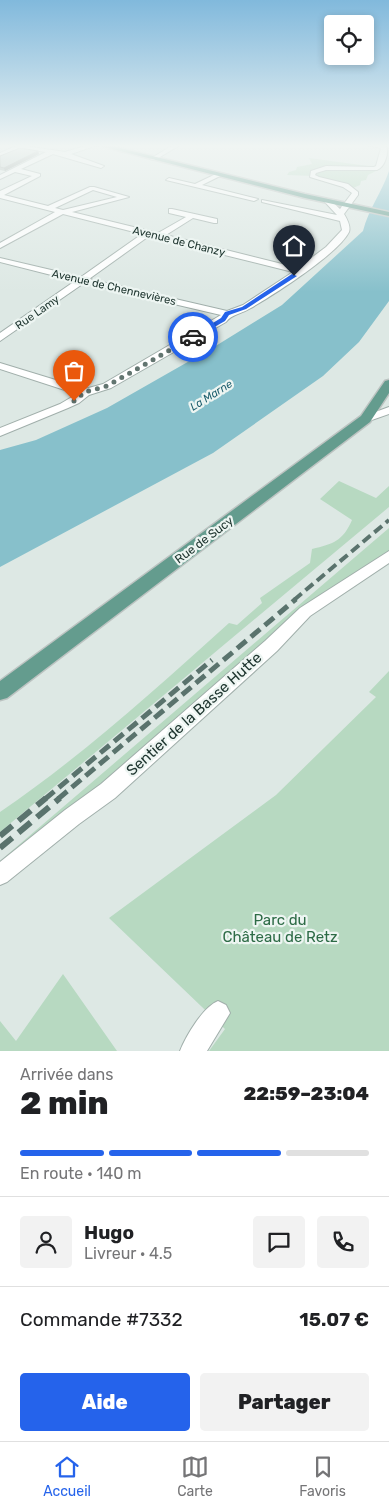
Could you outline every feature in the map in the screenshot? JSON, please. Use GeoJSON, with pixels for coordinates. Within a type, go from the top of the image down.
{"type":"FeatureCollection","features":[{"type":"Feature","properties":{"kind":"main road"},"geometry":{"type":"LineString","coordinates":[[299,194],[389,215]]}},
{"type":"Feature","properties":{"kind":"main road","name":"Rue de Sucy"},"geometry":{"type":"LineString","coordinates":[[4,689],[366,419],[389,384]]}},
{"type":"Feature","properties":{"kind":"street"},"geometry":{"type":"LineString","coordinates":[[49,208],[79,194]]}},
{"type":"Feature","properties":{"kind":"street"},"geometry":{"type":"LineString","coordinates":[[0,246],[64,212],[126,197],[115,194]]}},
{"type":"Feature","properties":{"kind":"street"},"geometry":{"type":"LineString","coordinates":[[229,194],[254,200]]}},
{"type":"Feature","properties":{"kind":"street"},"geometry":{"type":"LineString","coordinates":[[341,216],[346,205],[355,194]]}},
{"type":"Feature","properties":{"kind":"street","name":"Avenue de Chanzy"},"geometry":{"type":"LineString","coordinates":[[0,195],[300,272]]}},
{"type":"Feature","properties":{"kind":"street"},"geometry":{"type":"LineString","coordinates":[[264,201],[341,216]]}},
{"type":"Feature","properties":{"kind":"street"},"geometry":{"type":"LineString","coordinates":[[0,432],[64,406],[85,392],[107,386],[223,320],[227,314],[244,308],[300,272],[344,235],[346,230],[341,216],[328,201]]}},
{"type":"Feature","properties":{"kind":"street"},"geometry":{"type":"LineString","coordinates":[[172,211],[214,221]]}},
{"type":"Feature","properties":{"kind":"street"},"geometry":{"type":"LineString","coordinates":[[159,236],[192,216]]}},
{"type":"Feature","properties":{"kind":"street","name":"Rue Lamy"},"geometry":{"type":"LineString","coordinates":[[0,338],[148,234]]}},
{"type":"Feature","properties":{"kind":"street","name":"Avenue de Chennevières"},"geometry":{"type":"LineString","coordinates":[[0,260],[227,314]]}},
{"type":"Feature","properties":{"kind":"street"},"geometry":{"type":"LineString","coordinates":[[0,366],[85,392]]}},
{"type":"Feature","properties":{"kind":"street"},"geometry":{"type":"LineString","coordinates":[[366,419],[389,410]]}},
{"type":"Feature","properties":{"kind":"street","name":"Sentier de la Basse Hutte"},"geometry":{"type":"LineString","coordinates":[[0,875],[72,817],[108,791],[271,646],[305,612],[389,556]]}},
{"type":"Feature","properties":{"kind":"street"},"geometry":{"type":"LineString","coordinates":[[192,1051],[218,1013]]}},
{"type":"Feature","properties":{"kind":"green space"},"geometry":{"type":"Polygon","coordinates":[[[339,481],[376,498],[389,486],[389,507],[0,832],[0,812],[89,745],[229,623],[237,625],[262,603],[260,598],[310,563],[312,549],[332,543],[345,533],[352,520],[320,499],[339,481]]]}},
{"type":"Feature","properties":{"kind":"green space"},"geometry":{"type":"Polygon","coordinates":[[[389,528],[389,552],[351,579],[160,739],[129,759],[81,803],[0,864],[0,861],[389,528]]]}},
{"type":"Feature","properties":{"kind":"green space","name":"Parc du Château de Retz"},"geometry":{"type":"Polygon","coordinates":[[[389,671],[389,1051],[209,1051],[225,1029],[109,918],[276,795],[376,697],[369,692],[389,671]]]}},
{"type":"Feature","properties":{"kind":"green space"},"geometry":{"type":"Polygon","coordinates":[[[63,974],[117,1051],[0,1051],[0,1021],[16,1041],[63,974]]]}},
{"type":"Feature","properties":{"kind":"water","name":"La Marne"},"geometry":{"type":"Polygon","coordinates":[[[379,194],[389,194],[389,301],[359,342],[323,376],[213,453],[0,567],[0,450],[36,440],[107,408],[214,347],[282,305],[363,231],[379,194]]]}},
{"type":"Feature","properties":{"kind":"railway"},"geometry":{"type":"LineString","coordinates":[[294,600],[389,520]]}},
{"type":"Feature","properties":{"kind":"railway"},"geometry":{"type":"LineString","coordinates":[[58,799],[296,599]]}},
{"type":"Feature","properties":{"kind":"railway"},"geometry":{"type":"LineString","coordinates":[[45,799],[212,660]]}},
{"type":"Feature","properties":{"kind":"railway"},"geometry":{"type":"LineString","coordinates":[[0,836],[46,798]]}},
{"type":"Feature","properties":{"kind":"railway"},"geometry":{"type":"LineString","coordinates":[[0,848],[60,798]]}},
{"type":"Feature","properties":{"kind":"way so far"},"geometry":{"type":"LineString","coordinates":[[74,401],[85,392],[107,386],[193,337]]}},
{"type":"Feature","properties":{"kind":"route"},"geometry":{"type":"LineString","coordinates":[[193,337],[223,320],[227,314],[244,308],[294,276]]}}]}
